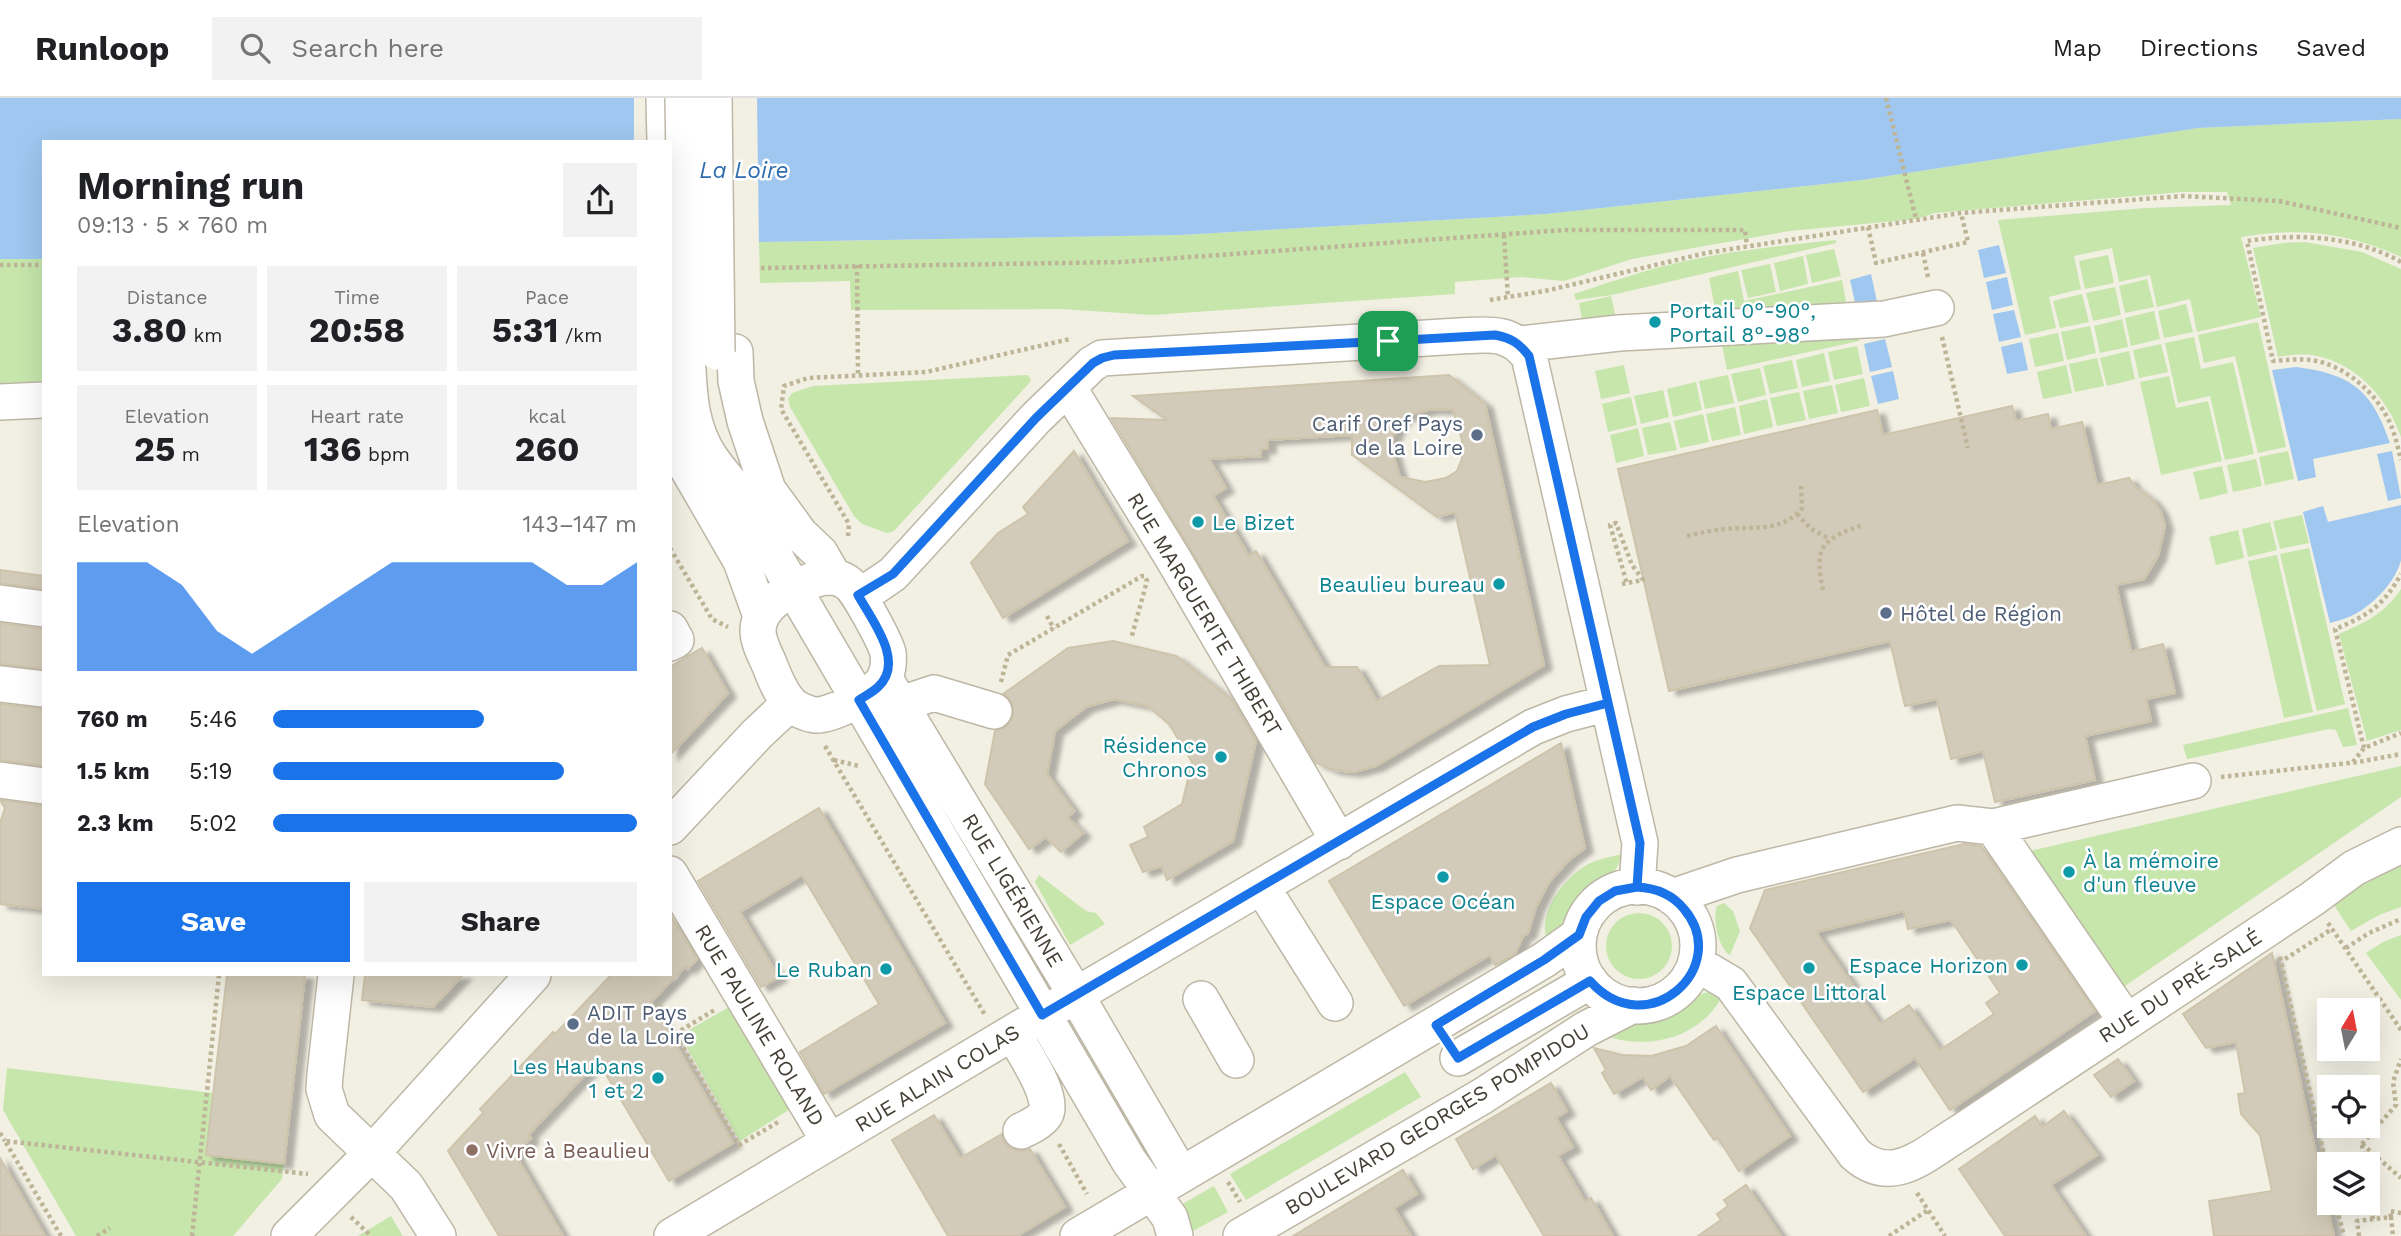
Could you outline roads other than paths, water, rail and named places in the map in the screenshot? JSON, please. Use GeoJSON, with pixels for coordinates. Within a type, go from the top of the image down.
{"type":"FeatureCollection","features":[{"type":"Feature","properties":{"kind":"street"},"geometry":{"type":"LineString","coordinates":[[664,98],[665,140]]}},
{"type":"Feature","properties":{"kind":"street"},"geometry":{"type":"LineString","coordinates":[[683,98],[713,352],[737,492],[794,590],[882,694],[1042,1015],[1129,1161],[1170,1218],[1175,1236]]}},
{"type":"Feature","properties":{"kind":"street"},"geometry":{"type":"LineString","coordinates":[[714,98],[713,352],[736,381],[745,421],[768,490],[800,534],[847,585],[886,645],[888,657],[882,694]]}},
{"type":"Feature","properties":{"kind":"street"},"geometry":{"type":"LineString","coordinates":[[713,352],[731,98]]}},
{"type":"Feature","properties":{"kind":"street"},"geometry":{"type":"LineString","coordinates":[[1525,350],[1619,333],[1884,319],[1936,308]]}},
{"type":"Feature","properties":{"kind":"street"},"geometry":{"type":"LineString","coordinates":[[761,616],[772,603],[813,580],[847,585],[893,574],[1036,418],[1093,363],[1102,358],[1114,355],[1495,335],[1509,338],[1525,350],[1608,703],[1640,843],[1637,887]]}},
{"type":"Feature","properties":{"kind":"street","name":"RUE MARGUERITE THIBERT"},"geometry":{"type":"LineString","coordinates":[[1068,387],[1174,560],[1339,842]]}},
{"type":"Feature","properties":{"kind":"street"},"geometry":{"type":"LineString","coordinates":[[0,402],[42,400]]}},
{"type":"Feature","properties":{"kind":"street"},"geometry":{"type":"LineString","coordinates":[[672,414],[675,442],[685,464],[741,561],[761,616],[758,635],[777,683],[790,703],[816,715],[882,694],[934,693],[993,711]]}},
{"type":"Feature","properties":{"kind":"street"},"geometry":{"type":"LineString","coordinates":[[0,603],[42,609]]}},
{"type":"Feature","properties":{"kind":"street"},"geometry":{"type":"LineString","coordinates":[[0,684],[42,690]]}},
{"type":"Feature","properties":{"kind":"street","name":"RUE LIGÉRIENNE"},"geometry":{"type":"LineString","coordinates":[[882,694],[1076,995],[1181,1175]]}},
{"type":"Feature","properties":{"kind":"street"},"geometry":{"type":"LineString","coordinates":[[672,825],[757,734],[790,703]]}},
{"type":"Feature","properties":{"kind":"street","name":"RUE ALAIN COLAS"},"geometry":{"type":"LineString","coordinates":[[672,1236],[1533,727],[1566,714],[1608,703]]}},
{"type":"Feature","properties":{"kind":"street"},"geometry":{"type":"LineString","coordinates":[[0,780],[42,786]]}},
{"type":"Feature","properties":{"kind":"street"},"geometry":{"type":"LineString","coordinates":[[1672,897],[1737,875],[1957,822],[1993,827],[2193,780]]}},
{"type":"Feature","properties":{"kind":"street"},"geometry":{"type":"LineString","coordinates":[[1993,827],[2126,1021]]}},
{"type":"Feature","properties":{"kind":"street","name":"RUE DU PRÉ-SALÉ"},"geometry":{"type":"LineString","coordinates":[[1696,963],[1731,984],[1855,1154],[1874,1167],[1885,1170],[1901,1168],[1961,1132],[2312,899],[2354,868],[2401,845]]}},
{"type":"Feature","properties":{"kind":"street","name":"RUE PAULINE ROLAND"},"geometry":{"type":"LineString","coordinates":[[672,877],[829,1141]]}},
{"type":"Feature","properties":{"kind":"street"},"geometry":{"type":"LineString","coordinates":[[1262,887],[1335,1003]]}},
{"type":"Feature","properties":{"kind":"street"},"geometry":{"type":"LineString","coordinates":[[1637,887],[1653,888],[1672,897],[1687,911],[1695,927],[1698,947],[1696,963],[1688,979],[1674,994],[1652,1004],[1633,1005],[1609,998],[1590,981],[1580,962],[1579,935],[1586,917],[1599,901],[1615,891],[1637,887]]}},
{"type":"Feature","properties":{"kind":"street"},"geometry":{"type":"LineString","coordinates":[[1078,1236],[1436,1025],[1544,960],[1579,935]]}},
{"type":"Feature","properties":{"kind":"street"},"geometry":{"type":"LineString","coordinates":[[336,976],[324,1089],[332,1115],[406,1186],[438,1236]]}},
{"type":"Feature","properties":{"kind":"street"},"geometry":{"type":"LineString","coordinates":[[289,1236],[373,1152],[532,976]]}},
{"type":"Feature","properties":{"kind":"street"},"geometry":{"type":"LineString","coordinates":[[1458,1058],[1590,981]]}},
{"type":"Feature","properties":{"kind":"street"},"geometry":{"type":"LineString","coordinates":[[1201,999],[1236,1060]]}},
{"type":"Feature","properties":{"kind":"street","name":"BOULEVARD GEORGES POMPIDOU"},"geometry":{"type":"LineString","coordinates":[[1241,1236],[1481,1097],[1586,1029],[1633,1005]]}},
{"type":"Feature","properties":{"kind":"street"},"geometry":{"type":"LineString","coordinates":[[1436,1025],[1481,1097]]}},
{"type":"Feature","properties":{"kind":"street"},"geometry":{"type":"LineString","coordinates":[[1007,1037],[1045,1091],[1048,1105],[1043,1117],[1021,1131]]}},
{"type":"Feature","properties":{"kind":"water","name":"La Loire"},"geometry":{"type":"Polygon","coordinates":[[[0,98],[2401,98],[2401,119],[2198,128],[1862,180],[1546,214],[1180,235],[759,242],[672,251],[672,140],[42,140],[42,259],[0,259],[0,98]]]}},
{"type":"Feature","properties":{"kind":"water"},"geometry":{"type":"Polygon","coordinates":[[[1999,245],[2006,273],[1984,278],[1978,250],[1999,245]]]}},
{"type":"Feature","properties":{"kind":"water"},"geometry":{"type":"Polygon","coordinates":[[[1871,274],[1877,302],[1856,307],[1850,280],[1871,274]]]}},
{"type":"Feature","properties":{"kind":"water"},"geometry":{"type":"Polygon","coordinates":[[[2007,277],[2013,305],[1992,310],[1986,282],[2007,277]]]}},
{"type":"Feature","properties":{"kind":"water"},"geometry":{"type":"Polygon","coordinates":[[[2014,310],[2021,337],[1999,342],[1993,314],[2014,310]]]}},
{"type":"Feature","properties":{"kind":"water"},"geometry":{"type":"Polygon","coordinates":[[[1885,339],[1892,367],[1870,372],[1864,344],[1885,339]]]}},
{"type":"Feature","properties":{"kind":"water"},"geometry":{"type":"Polygon","coordinates":[[[2022,342],[2028,370],[2007,374],[2001,347],[2022,342]]]}},
{"type":"Feature","properties":{"kind":"water"},"geometry":{"type":"Polygon","coordinates":[[[2296,367],[2331,374],[2357,388],[2375,410],[2390,443],[2313,459],[2316,477],[2298,481],[2272,370],[2296,367]]]}},
{"type":"Feature","properties":{"kind":"water"},"geometry":{"type":"Polygon","coordinates":[[[1893,371],[1899,399],[1878,404],[1871,376],[1893,371]]]}},
{"type":"Feature","properties":{"kind":"water"},"geometry":{"type":"Polygon","coordinates":[[[2392,451],[2401,498],[2388,501],[2377,454],[2392,451]]]}},
{"type":"Feature","properties":{"kind":"water"},"geometry":{"type":"Polygon","coordinates":[[[2401,505],[2401,560],[2394,577],[2367,607],[2330,623],[2303,512],[2323,506],[2328,522],[2401,505]]]}},
{"type":"Feature","properties":{"kind":"place","name":"Portail 0°-90°, Portail 8°-98°"},"geometry":{"type":"Point","coordinates":[1655,322]}},
{"type":"Feature","properties":{"kind":"place","name":"Carif Oref Pays de la Loire"},"geometry":{"type":"Point","coordinates":[1477,435]}},
{"type":"Feature","properties":{"kind":"place","name":"Le Bizet"},"geometry":{"type":"Point","coordinates":[1198,522]}},
{"type":"Feature","properties":{"kind":"place","name":"Beaulieu bureau"},"geometry":{"type":"Point","coordinates":[1499,584]}},
{"type":"Feature","properties":{"kind":"place","name":"Hôtel de Région"},"geometry":{"type":"Point","coordinates":[1886,613]}},
{"type":"Feature","properties":{"kind":"place","name":"Résidence Chronos"},"geometry":{"type":"Point","coordinates":[1221,757]}},
{"type":"Feature","properties":{"kind":"place","name":"À la mémoire d'un fleuve"},"geometry":{"type":"Point","coordinates":[2069,872]}},
{"type":"Feature","properties":{"kind":"place","name":"Espace Océan"},"geometry":{"type":"Point","coordinates":[1443,877]}},
{"type":"Feature","properties":{"kind":"place","name":"Espace Horizon"},"geometry":{"type":"Point","coordinates":[2022,965]}},
{"type":"Feature","properties":{"kind":"place","name":"Espace Littoral"},"geometry":{"type":"Point","coordinates":[1809,968]}},
{"type":"Feature","properties":{"kind":"place","name":"Le Ruban"},"geometry":{"type":"Point","coordinates":[886,969]}},
{"type":"Feature","properties":{"kind":"place","name":"ADIT Pays de la Loire"},"geometry":{"type":"Point","coordinates":[573,1024]}},
{"type":"Feature","properties":{"kind":"place","name":"Les Haubans 1 et 2"},"geometry":{"type":"Point","coordinates":[658,1078]}},
{"type":"Feature","properties":{"kind":"place","name":"Vivre à Beaulieu"},"geometry":{"type":"Point","coordinates":[472,1150]}}]}
